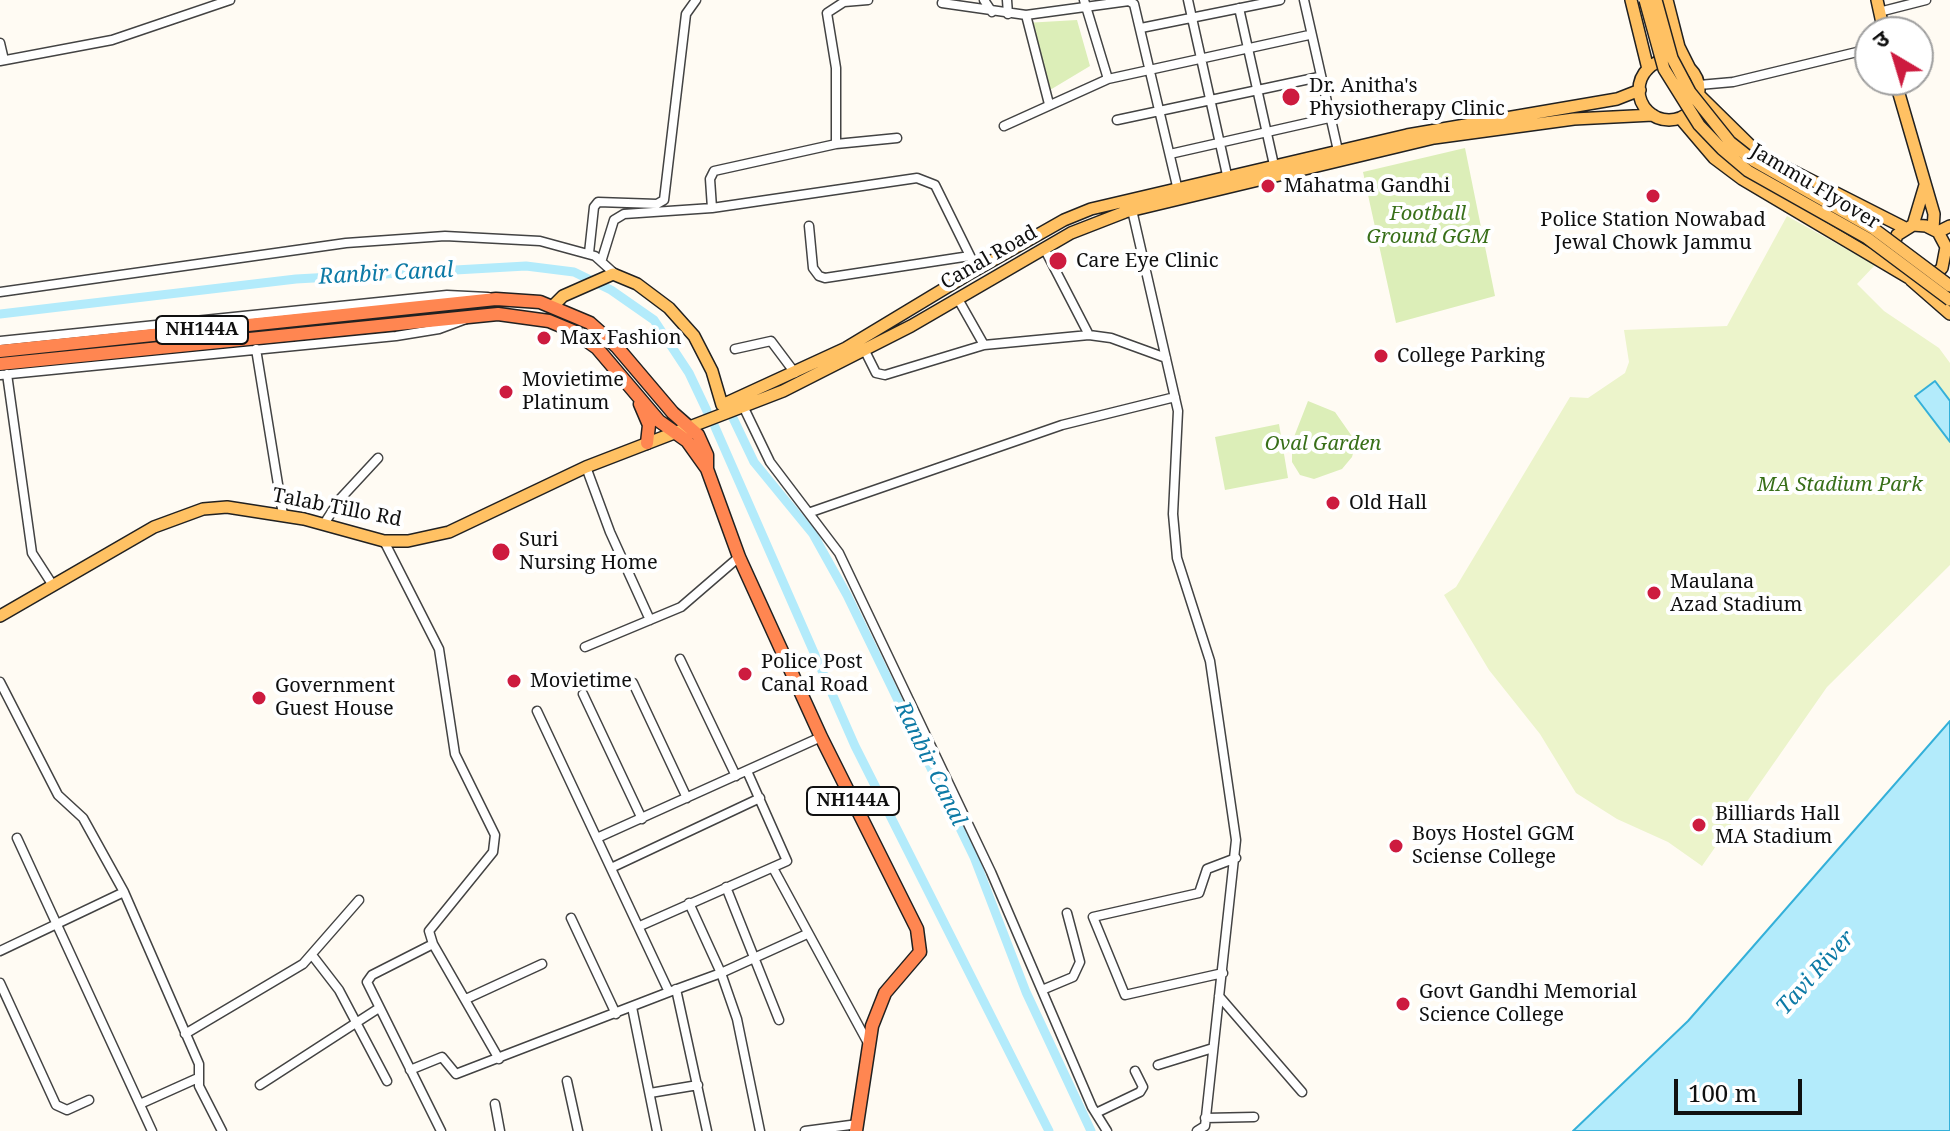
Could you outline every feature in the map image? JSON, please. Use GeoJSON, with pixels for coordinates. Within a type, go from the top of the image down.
{"type":"FeatureCollection","features":[{"type":"Feature","properties":{"kind":"highway","name":"NH144A"},"geometry":{"type":"LineString","coordinates":[[0,351],[496,299],[554,305],[602,332],[681,427],[707,469],[739,557],[821,737],[920,939],[919,952],[885,993],[868,1043],[857,1127]]}},
{"type":"Feature","properties":{"kind":"highway","name":"NH144A"},"geometry":{"type":"LineString","coordinates":[[2,371],[470,316],[517,314],[563,326],[597,348],[634,387],[659,421],[681,427]]}},
{"type":"Feature","properties":{"kind":"highway"},"geometry":{"type":"LineString","coordinates":[[634,387],[649,425],[647,443]]}},
{"type":"Feature","properties":{"kind":"main road"},"geometry":{"type":"LineString","coordinates":[[1631,0],[1648,69],[1640,90],[1646,109],[1661,119],[1680,118],[1693,109],[1699,90]]}},
{"type":"Feature","properties":{"kind":"main road","name":"Jammu Flyover"},"geometry":{"type":"LineString","coordinates":[[1645,0],[1664,69],[1699,125],[1722,149],[1748,171],[1867,238],[1950,300]]}},
{"type":"Feature","properties":{"kind":"main road","name":"Jammu Flyover"},"geometry":{"type":"LineString","coordinates":[[1656,0],[1672,58],[1690,92],[1730,142],[1754,161],[1874,229],[1950,286]]}},
{"type":"Feature","properties":{"kind":"main road"},"geometry":{"type":"LineString","coordinates":[[1667,0],[1679,47],[1699,90],[1759,154],[1909,227],[1935,231],[1950,226]]}},
{"type":"Feature","properties":{"kind":"main road"},"geometry":{"type":"LineString","coordinates":[[1648,69],[1669,60],[1689,67]]}},
{"type":"Feature","properties":{"kind":"main road","name":"Canal Road"},"geometry":{"type":"LineString","coordinates":[[681,427],[783,391],[958,299],[1085,226],[1132,210],[1443,127],[1617,99],[1640,90]]}},
{"type":"Feature","properties":{"kind":"main road"},"geometry":{"type":"LineString","coordinates":[[1680,118],[1714,158],[1742,179],[1904,275],[1933,276],[1948,257],[1946,247],[1935,231],[1934,214],[1900,96]]}},
{"type":"Feature","properties":{"kind":"main road","name":"Canal Road"},"geometry":{"type":"LineString","coordinates":[[610,276],[637,284],[681,320],[712,371],[722,405],[846,348],[1074,215],[1177,186],[1274,165],[1434,138],[1574,119],[1653,115]]}},
{"type":"Feature","properties":{"kind":"main road"},"geometry":{"type":"LineString","coordinates":[[1925,185],[1909,227],[1892,244],[1893,263],[1950,314]]}},
{"type":"Feature","properties":{"kind":"main road"},"geometry":{"type":"LineString","coordinates":[[554,305],[563,296],[610,276]]}},
{"type":"Feature","properties":{"kind":"main road","name":"Talab Tillo Rd"},"geometry":{"type":"LineString","coordinates":[[0,616],[172,517],[227,507],[283,515],[384,541],[429,538],[459,528],[586,467],[681,427]]}},
{"type":"Feature","properties":{"kind":"street"},"geometry":{"type":"LineString","coordinates":[[0,43],[2,60],[112,40],[201,3],[230,0]]}},
{"type":"Feature","properties":{"kind":"street"},"geometry":{"type":"LineString","coordinates":[[589,253],[598,202],[657,204],[664,200],[686,14],[696,0]]}},
{"type":"Feature","properties":{"kind":"street"},"geometry":{"type":"LineString","coordinates":[[836,144],[836,68],[826,21],[830,9],[844,1],[868,0]]}},
{"type":"Feature","properties":{"kind":"street"},"geometry":{"type":"LineString","coordinates":[[984,0],[992,12]]}},
{"type":"Feature","properties":{"kind":"street"},"geometry":{"type":"LineString","coordinates":[[1007,0],[1008,14]]}},
{"type":"Feature","properties":{"kind":"street"},"geometry":{"type":"LineString","coordinates":[[1046,0],[1048,12]]}},
{"type":"Feature","properties":{"kind":"street"},"geometry":{"type":"LineString","coordinates":[[1188,0],[1227,175]]}},
{"type":"Feature","properties":{"kind":"street"},"geometry":{"type":"LineString","coordinates":[[1141,28],[1280,0]]}},
{"type":"Feature","properties":{"kind":"street"},"geometry":{"type":"LineString","coordinates":[[1304,0],[1309,35],[1339,156]]}},
{"type":"Feature","properties":{"kind":"street"},"geometry":{"type":"LineString","coordinates":[[1878,6],[1926,0]]}},
{"type":"Feature","properties":{"kind":"street"},"geometry":{"type":"LineString","coordinates":[[942,3],[1026,15],[1085,4],[1118,1],[1134,4],[1177,186]]}},
{"type":"Feature","properties":{"kind":"street"},"geometry":{"type":"LineString","coordinates":[[1085,4],[1108,79]]}},
{"type":"Feature","properties":{"kind":"street"},"geometry":{"type":"LineString","coordinates":[[1239,8],[1274,165]]}},
{"type":"Feature","properties":{"kind":"street"},"geometry":{"type":"LineString","coordinates":[[1026,15],[1049,104]]}},
{"type":"Feature","properties":{"kind":"street"},"geometry":{"type":"LineString","coordinates":[[1004,126],[1108,79],[1309,35]]}},
{"type":"Feature","properties":{"kind":"street"},"geometry":{"type":"LineString","coordinates":[[1699,90],[1854,53]]}},
{"type":"Feature","properties":{"kind":"street"},"geometry":{"type":"LineString","coordinates":[[1117,120],[1319,77]]}},
{"type":"Feature","properties":{"kind":"street"},"geometry":{"type":"LineString","coordinates":[[1170,154],[1329,118]]}},
{"type":"Feature","properties":{"kind":"street"},"geometry":{"type":"LineString","coordinates":[[712,208],[710,179],[714,171],[829,149],[836,144],[897,138]]}},
{"type":"Feature","properties":{"kind":"street"},"geometry":{"type":"LineString","coordinates":[[602,259],[614,220],[624,214],[712,208],[917,178],[929,180],[977,270]]}},
{"type":"Feature","properties":{"kind":"street"},"geometry":{"type":"LineString","coordinates":[[1132,210],[1175,397],[1179,429],[1173,522],[1177,558],[1210,661],[1236,858],[1204,1128],[1197,1131]]}},
{"type":"Feature","properties":{"kind":"street"},"geometry":{"type":"LineString","coordinates":[[809,226],[813,268],[825,278],[970,256]]}},
{"type":"Feature","properties":{"kind":"street"},"geometry":{"type":"LineString","coordinates":[[0,292],[346,243],[417,238],[540,241],[602,259],[610,276]]}},
{"type":"Feature","properties":{"kind":"street"},"geometry":{"type":"LineString","coordinates":[[1044,248],[1089,335]]}},
{"type":"Feature","properties":{"kind":"street"},"geometry":{"type":"LineString","coordinates":[[0,341],[447,295],[474,294],[496,299]]}},
{"type":"Feature","properties":{"kind":"street"},"geometry":{"type":"LineString","coordinates":[[958,299],[984,345]]}},
{"type":"Feature","properties":{"kind":"street"},"geometry":{"type":"LineString","coordinates":[[52,584],[32,553],[2,371],[428,331],[454,325],[470,316]]}},
{"type":"Feature","properties":{"kind":"street"},"geometry":{"type":"LineString","coordinates":[[864,349],[876,373],[885,375],[984,345],[1089,335],[1111,338],[1166,358]]}},
{"type":"Feature","properties":{"kind":"street"},"geometry":{"type":"LineString","coordinates":[[735,349],[771,341],[795,373]]}},
{"type":"Feature","properties":{"kind":"street"},"geometry":{"type":"LineString","coordinates":[[256,349],[283,515]]}},
{"type":"Feature","properties":{"kind":"street"},"geometry":{"type":"LineString","coordinates":[[811,512],[1062,425],[1175,397]]}},
{"type":"Feature","properties":{"kind":"street"},"geometry":{"type":"LineString","coordinates":[[743,406],[770,462],[811,512],[839,553],[991,872],[1096,1113],[1107,1131]]}},
{"type":"Feature","properties":{"kind":"street"},"geometry":{"type":"LineString","coordinates":[[324,524],[340,499],[378,458]]}},
{"type":"Feature","properties":{"kind":"street"},"geometry":{"type":"LineString","coordinates":[[586,467],[610,532],[650,620]]}},
{"type":"Feature","properties":{"kind":"street"},"geometry":{"type":"LineString","coordinates":[[384,541],[439,649],[453,746],[495,835],[496,846],[429,931],[433,944],[499,1059]]}},
{"type":"Feature","properties":{"kind":"street"},"geometry":{"type":"LineString","coordinates":[[585,647],[692,601],[739,557]]}},
{"type":"Feature","properties":{"kind":"street"},"geometry":{"type":"LineString","coordinates":[[680,659],[736,776]]}},
{"type":"Feature","properties":{"kind":"street"},"geometry":{"type":"LineString","coordinates":[[0,682],[58,795],[83,818],[124,892],[200,1067],[198,1078],[222,1131]]}},
{"type":"Feature","properties":{"kind":"street"},"geometry":{"type":"LineString","coordinates":[[633,683],[687,798]]}},
{"type":"Feature","properties":{"kind":"street"},"geometry":{"type":"LineString","coordinates":[[583,694],[642,819]]}},
{"type":"Feature","properties":{"kind":"street"},"geometry":{"type":"LineString","coordinates":[[537,711],[672,990],[707,1131]]}},
{"type":"Feature","properties":{"kind":"street"},"geometry":{"type":"LineString","coordinates":[[597,838],[821,737]]}},
{"type":"Feature","properties":{"kind":"street"},"geometry":{"type":"LineString","coordinates":[[640,926],[785,863],[787,855],[747,771]]}},
{"type":"Feature","properties":{"kind":"street"},"geometry":{"type":"LineString","coordinates":[[611,868],[760,798]]}},
{"type":"Feature","properties":{"kind":"street"},"geometry":{"type":"LineString","coordinates":[[17,838],[152,1131]]}},
{"type":"Feature","properties":{"kind":"street"},"geometry":{"type":"LineString","coordinates":[[1223,973],[1125,995],[1093,917],[1199,893],[1207,869],[1236,858]]}},
{"type":"Feature","properties":{"kind":"street"},"geometry":{"type":"LineString","coordinates":[[773,868],[868,1043]]}},
{"type":"Feature","properties":{"kind":"street"},"geometry":{"type":"LineString","coordinates":[[726,887],[779,1020]]}},
{"type":"Feature","properties":{"kind":"street"},"geometry":{"type":"LineString","coordinates":[[0,951],[124,892]]}},
{"type":"Feature","properties":{"kind":"street"},"geometry":{"type":"LineString","coordinates":[[185,1034],[291,972],[312,955],[359,900]]}},
{"type":"Feature","properties":{"kind":"street"},"geometry":{"type":"LineString","coordinates":[[689,903],[721,973],[739,1027],[760,1131]]}},
{"type":"Feature","properties":{"kind":"street"},"geometry":{"type":"LineString","coordinates":[[1042,990],[1073,977],[1080,962],[1067,913]]}},
{"type":"Feature","properties":{"kind":"street"},"geometry":{"type":"LineString","coordinates":[[571,918],[616,1014]]}},
{"type":"Feature","properties":{"kind":"street"},"geometry":{"type":"LineString","coordinates":[[410,1070],[440,1057],[454,1074],[499,1059],[721,973],[807,934]]}},
{"type":"Feature","properties":{"kind":"street"},"geometry":{"type":"LineString","coordinates":[[433,944],[368,977],[368,986],[441,1131]]}},
{"type":"Feature","properties":{"kind":"street"},"geometry":{"type":"LineString","coordinates":[[312,955],[339,990],[387,1081]]}},
{"type":"Feature","properties":{"kind":"street"},"geometry":{"type":"LineString","coordinates":[[466,999],[542,964]]}},
{"type":"Feature","properties":{"kind":"street"},"geometry":{"type":"LineString","coordinates":[[0,983],[56,1105],[67,1110],[89,1100]]}},
{"type":"Feature","properties":{"kind":"street"},"geometry":{"type":"LineString","coordinates":[[1219,996],[1302,1092]]}},
{"type":"Feature","properties":{"kind":"street"},"geometry":{"type":"LineString","coordinates":[[632,1007],[657,1131]]}},
{"type":"Feature","properties":{"kind":"street"},"geometry":{"type":"LineString","coordinates":[[260,1085],[379,1008]]}},
{"type":"Feature","properties":{"kind":"street"},"geometry":{"type":"LineString","coordinates":[[1158,1065],[1213,1048]]}},
{"type":"Feature","properties":{"kind":"street"},"geometry":{"type":"LineString","coordinates":[[1096,1113],[1140,1092],[1143,1087],[1135,1071]]}},
{"type":"Feature","properties":{"kind":"street"},"geometry":{"type":"LineString","coordinates":[[140,1104],[198,1078]]}},
{"type":"Feature","properties":{"kind":"street"},"geometry":{"type":"LineString","coordinates":[[567,1081],[578,1131]]}},
{"type":"Feature","properties":{"kind":"street"},"geometry":{"type":"LineString","coordinates":[[650,1093],[698,1085]]}},
{"type":"Feature","properties":{"kind":"street"},"geometry":{"type":"LineString","coordinates":[[495,1104],[500,1131]]}},
{"type":"Feature","properties":{"kind":"street"},"geometry":{"type":"LineString","coordinates":[[1205,1118],[1254,1117]]}},
{"type":"Feature","properties":{"kind":"street"},"geometry":{"type":"LineString","coordinates":[[805,1131],[857,1127]]}},
{"type":"Feature","properties":{"kind":"green space"},"geometry":{"type":"Polygon","coordinates":[[[1077,20],[1090,66],[1045,93],[1025,23],[1077,20]]]}},
{"type":"Feature","properties":{"kind":"green space","name":"Football Ground GGM"},"geometry":{"type":"Polygon","coordinates":[[[1465,148],[1495,296],[1396,323],[1363,172],[1465,148]]]}},
{"type":"Feature","properties":{"kind":"green space","name":"MA Stadium Park"},"geometry":{"type":"Polygon","coordinates":[[[1787,216],[1875,265],[1857,284],[1884,311],[1939,348],[1950,363],[1950,565],[1827,687],[1702,866],[1668,842],[1617,819],[1576,793],[1540,734],[1489,670],[1444,595],[1456,587],[1570,397],[1588,398],[1625,373],[1629,362],[1624,330],[1727,326],[1787,216]]]}},
{"type":"Feature","properties":{"kind":"green space","name":"Oval Garden"},"geometry":{"type":"Polygon","coordinates":[[[1308,401],[1335,412],[1356,442],[1352,457],[1342,469],[1314,479],[1300,475],[1292,462],[1292,442],[1308,401]]]}},
{"type":"Feature","properties":{"kind":"green space"},"geometry":{"type":"Polygon","coordinates":[[[1279,424],[1288,478],[1225,490],[1215,437],[1279,424]]]}},
{"type":"Feature","properties":{"kind":"water"},"geometry":{"type":"Polygon","coordinates":[[[1935,381],[1950,401],[1950,442],[1915,396],[1935,381]]]}},
{"type":"Feature","properties":{"kind":"water","name":"Tavi River"},"geometry":{"type":"Polygon","coordinates":[[[1950,721],[1950,1131],[1573,1131],[1688,1021],[1950,721]]]}},
{"type":"Feature","properties":{"kind":"waterway","name":"Ranbir Canal"},"geometry":{"type":"LineString","coordinates":[[0,314],[296,279],[526,266],[574,272],[611,290],[654,320],[689,373],[707,411]]}},
{"type":"Feature","properties":{"kind":"waterway","name":"Ranbir Canal"},"geometry":{"type":"LineString","coordinates":[[733,418],[754,462],[813,534],[847,595],[974,857],[1026,992],[1091,1131]]}},
{"type":"Feature","properties":{"kind":"waterway","name":"Ranbir Canal"},"geometry":{"type":"LineString","coordinates":[[715,427],[855,746],[1049,1131]]}},
{"type":"Feature","properties":{"kind":"place","name":"Dr. Anitha's Physiotherapy Clinic"},"geometry":{"type":"Point","coordinates":[1291,97]}},
{"type":"Feature","properties":{"kind":"place","name":"Mahatma Gandhi"},"geometry":{"type":"Point","coordinates":[1268,186]}},
{"type":"Feature","properties":{"kind":"place","name":"Police Station Nowabad Jewal Chowk Jammu"},"geometry":{"type":"Point","coordinates":[1653,196]}},
{"type":"Feature","properties":{"kind":"place","name":"Care Eye Clinic"},"geometry":{"type":"Point","coordinates":[1058,261]}},
{"type":"Feature","properties":{"kind":"place","name":"Max Fashion"},"geometry":{"type":"Point","coordinates":[544,338]}},
{"type":"Feature","properties":{"kind":"place","name":"College Parking"},"geometry":{"type":"Point","coordinates":[1381,356]}},
{"type":"Feature","properties":{"kind":"place","name":"Movietime Platinum"},"geometry":{"type":"Point","coordinates":[506,392]}},
{"type":"Feature","properties":{"kind":"place","name":"Old Hall"},"geometry":{"type":"Point","coordinates":[1333,503]}},
{"type":"Feature","properties":{"kind":"place","name":"Suri Nursing Home"},"geometry":{"type":"Point","coordinates":[501,552]}},
{"type":"Feature","properties":{"kind":"place","name":"Maulana Azad Stadium"},"geometry":{"type":"Point","coordinates":[1654,593]}},
{"type":"Feature","properties":{"kind":"place","name":"Police Post Canal Road"},"geometry":{"type":"Point","coordinates":[745,674]}},
{"type":"Feature","properties":{"kind":"place","name":"Movietime"},"geometry":{"type":"Point","coordinates":[514,681]}},
{"type":"Feature","properties":{"kind":"place","name":"Government Guest House"},"geometry":{"type":"Point","coordinates":[259,698]}},
{"type":"Feature","properties":{"kind":"place","name":"Billiards Hall MA Stadium"},"geometry":{"type":"Point","coordinates":[1699,825]}},
{"type":"Feature","properties":{"kind":"place","name":"Boys Hostel GGM Sciense College"},"geometry":{"type":"Point","coordinates":[1396,846]}},
{"type":"Feature","properties":{"kind":"place","name":"Govt Gandhi Memorial Science College"},"geometry":{"type":"Point","coordinates":[1403,1004]}}]}
